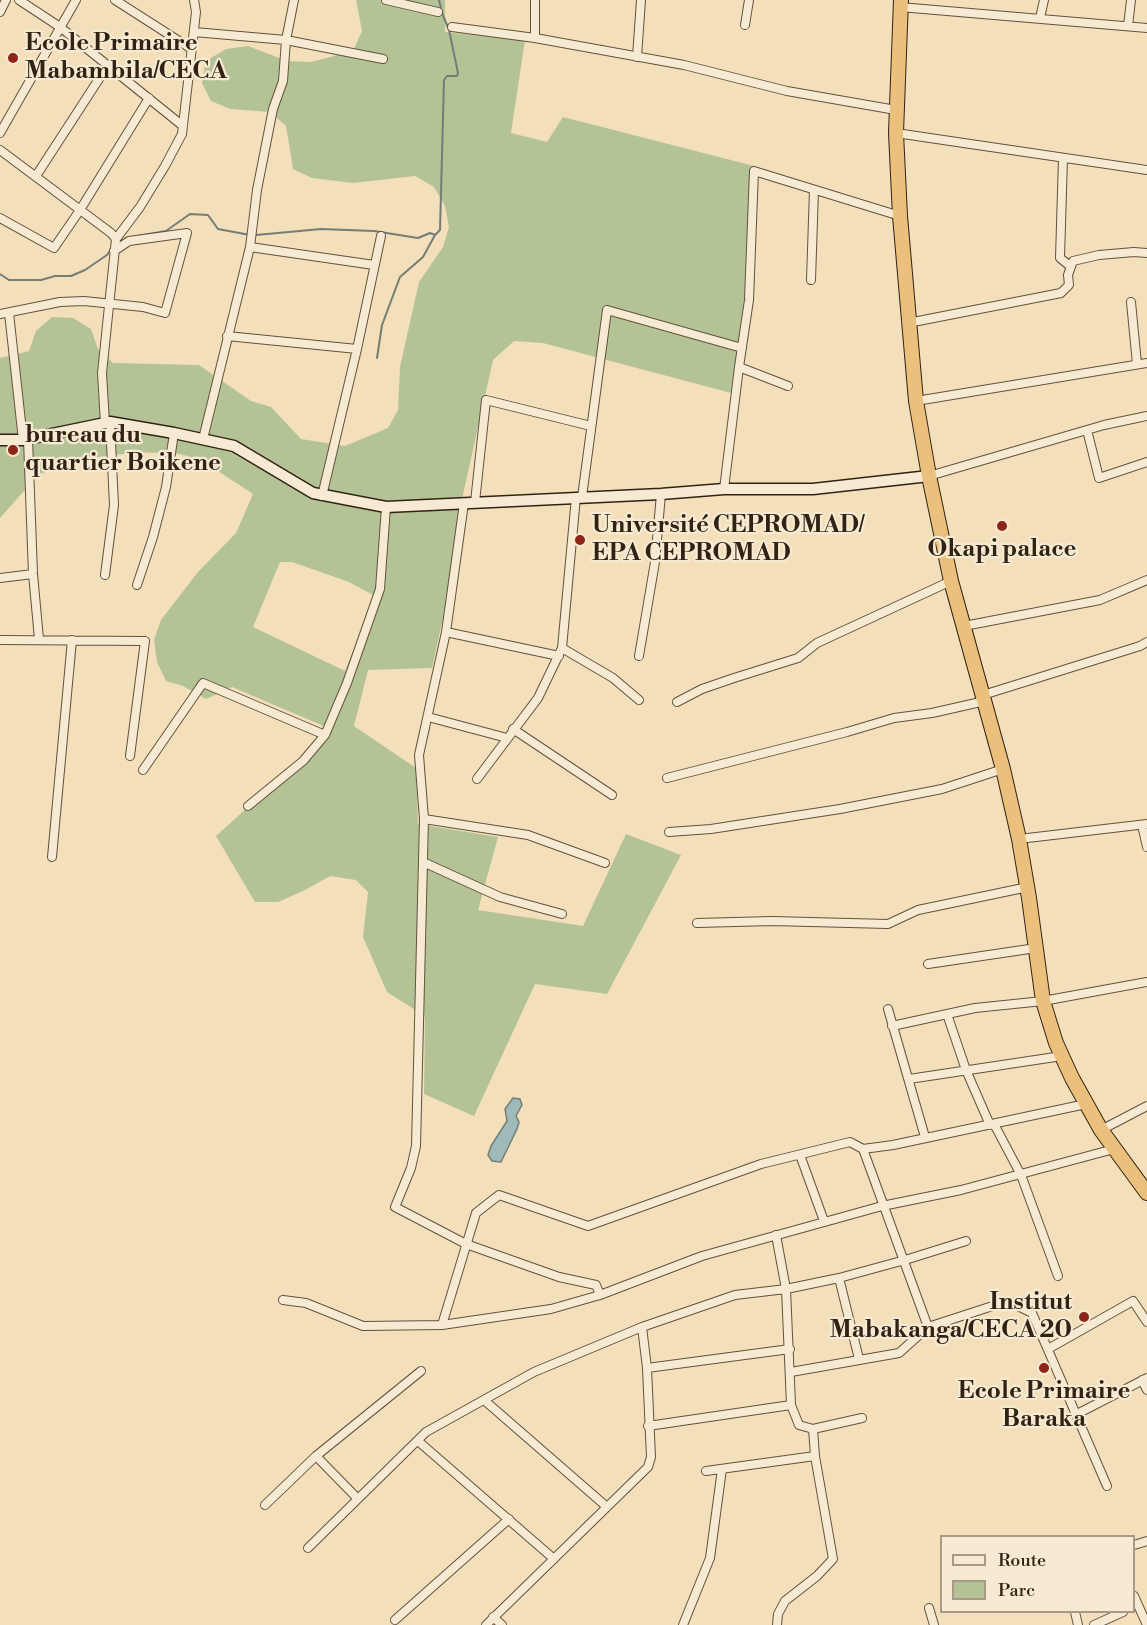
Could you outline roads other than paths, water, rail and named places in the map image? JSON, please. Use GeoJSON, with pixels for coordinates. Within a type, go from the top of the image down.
{"type":"FeatureCollection","features":[{"type":"Feature","properties":{"kind":"highway"},"geometry":{"type":"LineString","coordinates":[[901,3],[896,110],[900,216],[916,401],[929,476],[951,580],[1003,769],[1019,840],[1028,887],[1043,1001],[1071,1078],[1101,1130],[1138,1177],[1147,1193]]}},
{"type":"Feature","properties":{"kind":"street"},"geometry":{"type":"LineString","coordinates":[[0,12],[6,0]]}},
{"type":"Feature","properties":{"kind":"street"},"geometry":{"type":"LineString","coordinates":[[19,0],[60,27],[183,126]]}},
{"type":"Feature","properties":{"kind":"street"},"geometry":{"type":"LineString","coordinates":[[0,134],[76,0]]}},
{"type":"Feature","properties":{"kind":"street"},"geometry":{"type":"LineString","coordinates":[[115,0],[190,48]]}},
{"type":"Feature","properties":{"kind":"street"},"geometry":{"type":"LineString","coordinates":[[115,246],[165,166],[182,134],[190,48],[196,12],[194,0]]}},
{"type":"Feature","properties":{"kind":"street"},"geometry":{"type":"LineString","coordinates":[[203,439],[250,246],[257,190],[273,109],[283,81],[286,40],[294,0]]}},
{"type":"Feature","properties":{"kind":"street"},"geometry":{"type":"LineString","coordinates":[[386,0],[438,12]]}},
{"type":"Feature","properties":{"kind":"street"},"geometry":{"type":"LineString","coordinates":[[535,0],[535,38]]}},
{"type":"Feature","properties":{"kind":"street"},"geometry":{"type":"LineString","coordinates":[[637,57],[641,0]]}},
{"type":"Feature","properties":{"kind":"street"},"geometry":{"type":"LineString","coordinates":[[745,25],[749,0]]}},
{"type":"Feature","properties":{"kind":"street"},"geometry":{"type":"LineString","coordinates":[[1040,18],[1044,0]]}},
{"type":"Feature","properties":{"kind":"street"},"geometry":{"type":"LineString","coordinates":[[1128,26],[1131,0]]}},
{"type":"Feature","properties":{"kind":"street"},"geometry":{"type":"LineString","coordinates":[[901,3],[1147,28]]}},
{"type":"Feature","properties":{"kind":"street"},"geometry":{"type":"LineString","coordinates":[[452,27],[535,38],[684,65],[787,91],[896,110]]}},
{"type":"Feature","properties":{"kind":"street"},"geometry":{"type":"LineString","coordinates":[[194,32],[286,40],[383,59]]}},
{"type":"Feature","properties":{"kind":"street"},"geometry":{"type":"LineString","coordinates":[[36,176],[108,65]]}},
{"type":"Feature","properties":{"kind":"street"},"geometry":{"type":"LineString","coordinates":[[0,218],[54,248],[149,98]]}},
{"type":"Feature","properties":{"kind":"street"},"geometry":{"type":"LineString","coordinates":[[896,133],[1147,170]]}},
{"type":"Feature","properties":{"kind":"street"},"geometry":{"type":"LineString","coordinates":[[0,150],[111,233],[115,246],[102,373],[114,506],[105,575]]}},
{"type":"Feature","properties":{"kind":"street"},"geometry":{"type":"LineString","coordinates":[[1063,158],[1060,258],[1070,266]]}},
{"type":"Feature","properties":{"kind":"street"},"geometry":{"type":"LineString","coordinates":[[724,489],[749,300],[754,171],[900,216]]}},
{"type":"Feature","properties":{"kind":"street"},"geometry":{"type":"LineString","coordinates":[[811,280],[814,190]]}},
{"type":"Feature","properties":{"kind":"street"},"geometry":{"type":"LineString","coordinates":[[39,639],[26,440],[4,313],[60,302],[84,301],[143,307],[165,313],[187,232],[129,241],[115,246]]}},
{"type":"Feature","properties":{"kind":"street"},"geometry":{"type":"LineString","coordinates":[[322,496],[381,236]]}},
{"type":"Feature","properties":{"kind":"street"},"geometry":{"type":"LineString","coordinates":[[250,246],[374,265]]}},
{"type":"Feature","properties":{"kind":"street"},"geometry":{"type":"LineString","coordinates":[[908,323],[1061,293],[1069,285],[1068,274],[1073,261],[1099,255],[1147,253]]}},
{"type":"Feature","properties":{"kind":"street"},"geometry":{"type":"LineString","coordinates":[[1131,302],[1137,364]]}},
{"type":"Feature","properties":{"kind":"street"},"geometry":{"type":"LineString","coordinates":[[477,779],[538,698],[561,652],[579,497],[607,310],[742,348]]}},
{"type":"Feature","properties":{"kind":"street"},"geometry":{"type":"LineString","coordinates":[[227,336],[357,349]]}},
{"type":"Feature","properties":{"kind":"street"},"geometry":{"type":"LineString","coordinates":[[916,401],[1147,363]]}},
{"type":"Feature","properties":{"kind":"street"},"geometry":{"type":"LineString","coordinates":[[739,367],[788,386]]}},
{"type":"Feature","properties":{"kind":"street"},"geometry":{"type":"LineString","coordinates":[[591,426],[486,400],[446,633],[419,755],[424,819],[416,1146],[411,1168],[395,1207],[466,1244],[559,1277],[596,1285],[600,1295]]}},
{"type":"Feature","properties":{"kind":"street"},"geometry":{"type":"LineString","coordinates":[[0,440],[26,440],[108,423],[203,439],[234,446],[313,493],[386,507],[724,489],[813,489],[929,476],[1087,430],[1147,416]]}},
{"type":"Feature","properties":{"kind":"street"},"geometry":{"type":"LineString","coordinates":[[1087,430],[1100,478],[1147,462]]}},
{"type":"Feature","properties":{"kind":"street"},"geometry":{"type":"LineString","coordinates":[[137,585],[166,487],[174,434]]}},
{"type":"Feature","properties":{"kind":"street"},"geometry":{"type":"LineString","coordinates":[[639,656],[655,562],[661,494]]}},
{"type":"Feature","properties":{"kind":"street"},"geometry":{"type":"LineString","coordinates":[[248,806],[303,761],[325,735],[347,683],[380,589],[386,507]]}},
{"type":"Feature","properties":{"kind":"street"},"geometry":{"type":"LineString","coordinates":[[0,578],[33,574]]}},
{"type":"Feature","properties":{"kind":"street"},"geometry":{"type":"LineString","coordinates":[[677,702],[702,689],[798,658],[817,643],[951,580]]}},
{"type":"Feature","properties":{"kind":"street"},"geometry":{"type":"LineString","coordinates":[[964,626],[1100,600],[1147,580]]}},
{"type":"Feature","properties":{"kind":"street"},"geometry":{"type":"LineString","coordinates":[[446,633],[561,652],[613,678],[639,700]]}},
{"type":"Feature","properties":{"kind":"street"},"geometry":{"type":"LineString","coordinates":[[0,640],[145,641],[130,756]]}},
{"type":"Feature","properties":{"kind":"street"},"geometry":{"type":"LineString","coordinates":[[52,857],[72,640]]}},
{"type":"Feature","properties":{"kind":"street"},"geometry":{"type":"LineString","coordinates":[[667,778],[894,718],[932,713],[984,698],[1147,642]]}},
{"type":"Feature","properties":{"kind":"street"},"geometry":{"type":"LineString","coordinates":[[142,770],[203,683],[325,735]]}},
{"type":"Feature","properties":{"kind":"street"},"geometry":{"type":"LineString","coordinates":[[428,717],[507,738]]}},
{"type":"Feature","properties":{"kind":"street"},"geometry":{"type":"LineString","coordinates":[[513,729],[612,795]]}},
{"type":"Feature","properties":{"kind":"street"},"geometry":{"type":"LineString","coordinates":[[669,832],[711,829],[851,807],[942,789],[1003,769]]}},
{"type":"Feature","properties":{"kind":"street"},"geometry":{"type":"LineString","coordinates":[[424,819],[528,835],[605,863]]}},
{"type":"Feature","properties":{"kind":"street"},"geometry":{"type":"LineString","coordinates":[[1019,840],[1145,825],[1147,847]]}},
{"type":"Feature","properties":{"kind":"street"},"geometry":{"type":"LineString","coordinates":[[423,862],[500,897],[562,914]]}},
{"type":"Feature","properties":{"kind":"street"},"geometry":{"type":"LineString","coordinates":[[697,923],[772,921],[888,924],[918,910],[1028,887]]}},
{"type":"Feature","properties":{"kind":"street"},"geometry":{"type":"LineString","coordinates":[[928,964],[1036,948]]}},
{"type":"Feature","properties":{"kind":"street"},"geometry":{"type":"LineString","coordinates":[[892,1026],[975,1008],[1043,1001],[1147,982]]}},
{"type":"Feature","properties":{"kind":"street"},"geometry":{"type":"LineString","coordinates":[[888,1009],[925,1137]]}},
{"type":"Feature","properties":{"kind":"street"},"geometry":{"type":"LineString","coordinates":[[947,1014],[966,1070],[992,1125],[1021,1175],[1058,1276]]}},
{"type":"Feature","properties":{"kind":"street"},"geometry":{"type":"LineString","coordinates":[[909,1079],[1062,1056]]}},
{"type":"Feature","properties":{"kind":"street"},"geometry":{"type":"LineString","coordinates":[[442,1325],[476,1213],[499,1195],[588,1226],[761,1164],[850,1142],[863,1149],[893,1145],[1086,1104]]}},
{"type":"Feature","properties":{"kind":"street"},"geometry":{"type":"LineString","coordinates":[[1101,1130],[1147,1106]]}},
{"type":"Feature","properties":{"kind":"street"},"geometry":{"type":"LineString","coordinates":[[863,1149],[928,1327]]}},
{"type":"Feature","properties":{"kind":"street"},"geometry":{"type":"LineString","coordinates":[[283,1300],[306,1303],[363,1326],[442,1325],[551,1309],[600,1295],[702,1256],[824,1221],[882,1206],[961,1190],[1114,1149]]}},
{"type":"Feature","properties":{"kind":"street"},"geometry":{"type":"LineString","coordinates":[[801,1155],[824,1221]]}},
{"type":"Feature","properties":{"kind":"street"},"geometry":{"type":"LineString","coordinates":[[776,1235],[786,1289],[791,1405],[799,1425],[813,1428],[862,1418]]}},
{"type":"Feature","properties":{"kind":"street"},"geometry":{"type":"LineString","coordinates":[[308,1548],[426,1432],[534,1372],[642,1327],[735,1295],[786,1289],[839,1278],[966,1240]]}},
{"type":"Feature","properties":{"kind":"street"},"geometry":{"type":"LineString","coordinates":[[839,1278],[859,1359]]}},
{"type":"Feature","properties":{"kind":"street"},"geometry":{"type":"LineString","coordinates":[[790,1372],[899,1353],[928,1327],[1008,1301],[1032,1313],[1107,1486]]}},
{"type":"Feature","properties":{"kind":"street"},"geometry":{"type":"LineString","coordinates":[[1048,1350],[1133,1301],[1147,1322]]}},
{"type":"Feature","properties":{"kind":"street"},"geometry":{"type":"LineString","coordinates":[[486,1625],[648,1467],[651,1457],[647,1368],[642,1327]]}},
{"type":"Feature","properties":{"kind":"street"},"geometry":{"type":"LineString","coordinates":[[647,1368],[790,1349]]}},
{"type":"Feature","properties":{"kind":"street"},"geometry":{"type":"LineString","coordinates":[[265,1505],[316,1455],[421,1371]]}},
{"type":"Feature","properties":{"kind":"street"},"geometry":{"type":"LineString","coordinates":[[1077,1414],[1145,1379],[1147,1390]]}},
{"type":"Feature","properties":{"kind":"street"},"geometry":{"type":"LineString","coordinates":[[484,1400],[607,1507]]}},
{"type":"Feature","properties":{"kind":"street"},"geometry":{"type":"LineString","coordinates":[[648,1426],[791,1405]]}},
{"type":"Feature","properties":{"kind":"street"},"geometry":{"type":"LineString","coordinates":[[777,1625],[778,1614],[785,1601],[817,1576],[833,1559],[815,1456],[813,1428]]}},
{"type":"Feature","properties":{"kind":"street"},"geometry":{"type":"LineString","coordinates":[[418,1441],[554,1559]]}},
{"type":"Feature","properties":{"kind":"street"},"geometry":{"type":"LineString","coordinates":[[316,1455],[358,1499]]}},
{"type":"Feature","properties":{"kind":"street"},"geometry":{"type":"LineString","coordinates":[[706,1471],[815,1456]]}},
{"type":"Feature","properties":{"kind":"street"},"geometry":{"type":"LineString","coordinates":[[683,1625],[710,1558],[722,1469]]}},
{"type":"Feature","properties":{"kind":"street"},"geometry":{"type":"LineString","coordinates":[[395,1620],[509,1519]]}},
{"type":"Feature","properties":{"kind":"street"},"geometry":{"type":"LineString","coordinates":[[1147,1601],[1136,1606],[1147,1625]]}},
{"type":"Feature","properties":{"kind":"street"},"geometry":{"type":"LineString","coordinates":[[929,1608],[934,1625]]}},
{"type":"Feature","properties":{"kind":"street"},"geometry":{"type":"LineString","coordinates":[[1094,1625],[1119,1613]]}},
{"type":"Feature","properties":{"kind":"street"},"geometry":{"type":"LineString","coordinates":[[494,1617],[502,1625]]}},
{"type":"Feature","properties":{"kind":"water"},"geometry":{"type":"Polygon","coordinates":[[[513,1098],[520,1099],[522,1105],[516,1116],[519,1122],[517,1129],[501,1162],[492,1161],[488,1155],[491,1146],[507,1121],[505,1109],[513,1098]]]}},
{"type":"Feature","properties":{"kind":"waterway"},"geometry":{"type":"LineString","coordinates":[[256,235],[321,229],[374,231],[418,238],[430,233],[435,235],[440,230],[444,80],[447,76],[457,76],[458,73],[449,30],[439,0]]}},
{"type":"Feature","properties":{"kind":"waterway"},"geometry":{"type":"LineString","coordinates":[[122,242],[126,238],[166,231],[190,214],[208,215],[218,229],[250,235]]}},
{"type":"Feature","properties":{"kind":"waterway"},"geometry":{"type":"LineString","coordinates":[[377,358],[382,325],[400,277],[423,257],[435,235]]}},
{"type":"Feature","properties":{"kind":"waterway"},"geometry":{"type":"LineString","coordinates":[[0,274],[9,280],[41,280],[55,276],[71,276],[85,270],[107,255],[112,248]]}},
{"type":"Feature","properties":{"kind":"place","name":"Ecole Primaire Mabambila/CECA"},"geometry":{"type":"Point","coordinates":[13,58]}},
{"type":"Feature","properties":{"kind":"place","name":"bureau du quartier Boikene"},"geometry":{"type":"Point","coordinates":[13,450]}},
{"type":"Feature","properties":{"kind":"place","name":"Okapi palace"},"geometry":{"type":"Point","coordinates":[1002,526]}},
{"type":"Feature","properties":{"kind":"place","name":"Université CEPROMAD/ EPA CEPROMAD"},"geometry":{"type":"Point","coordinates":[580,540]}},
{"type":"Feature","properties":{"kind":"place","name":"Institut Mabakanga/CECA 20"},"geometry":{"type":"Point","coordinates":[1084,1317]}},
{"type":"Feature","properties":{"kind":"place","name":"Ecole Primaire Baraka"},"geometry":{"type":"Point","coordinates":[1044,1368]}}]}
